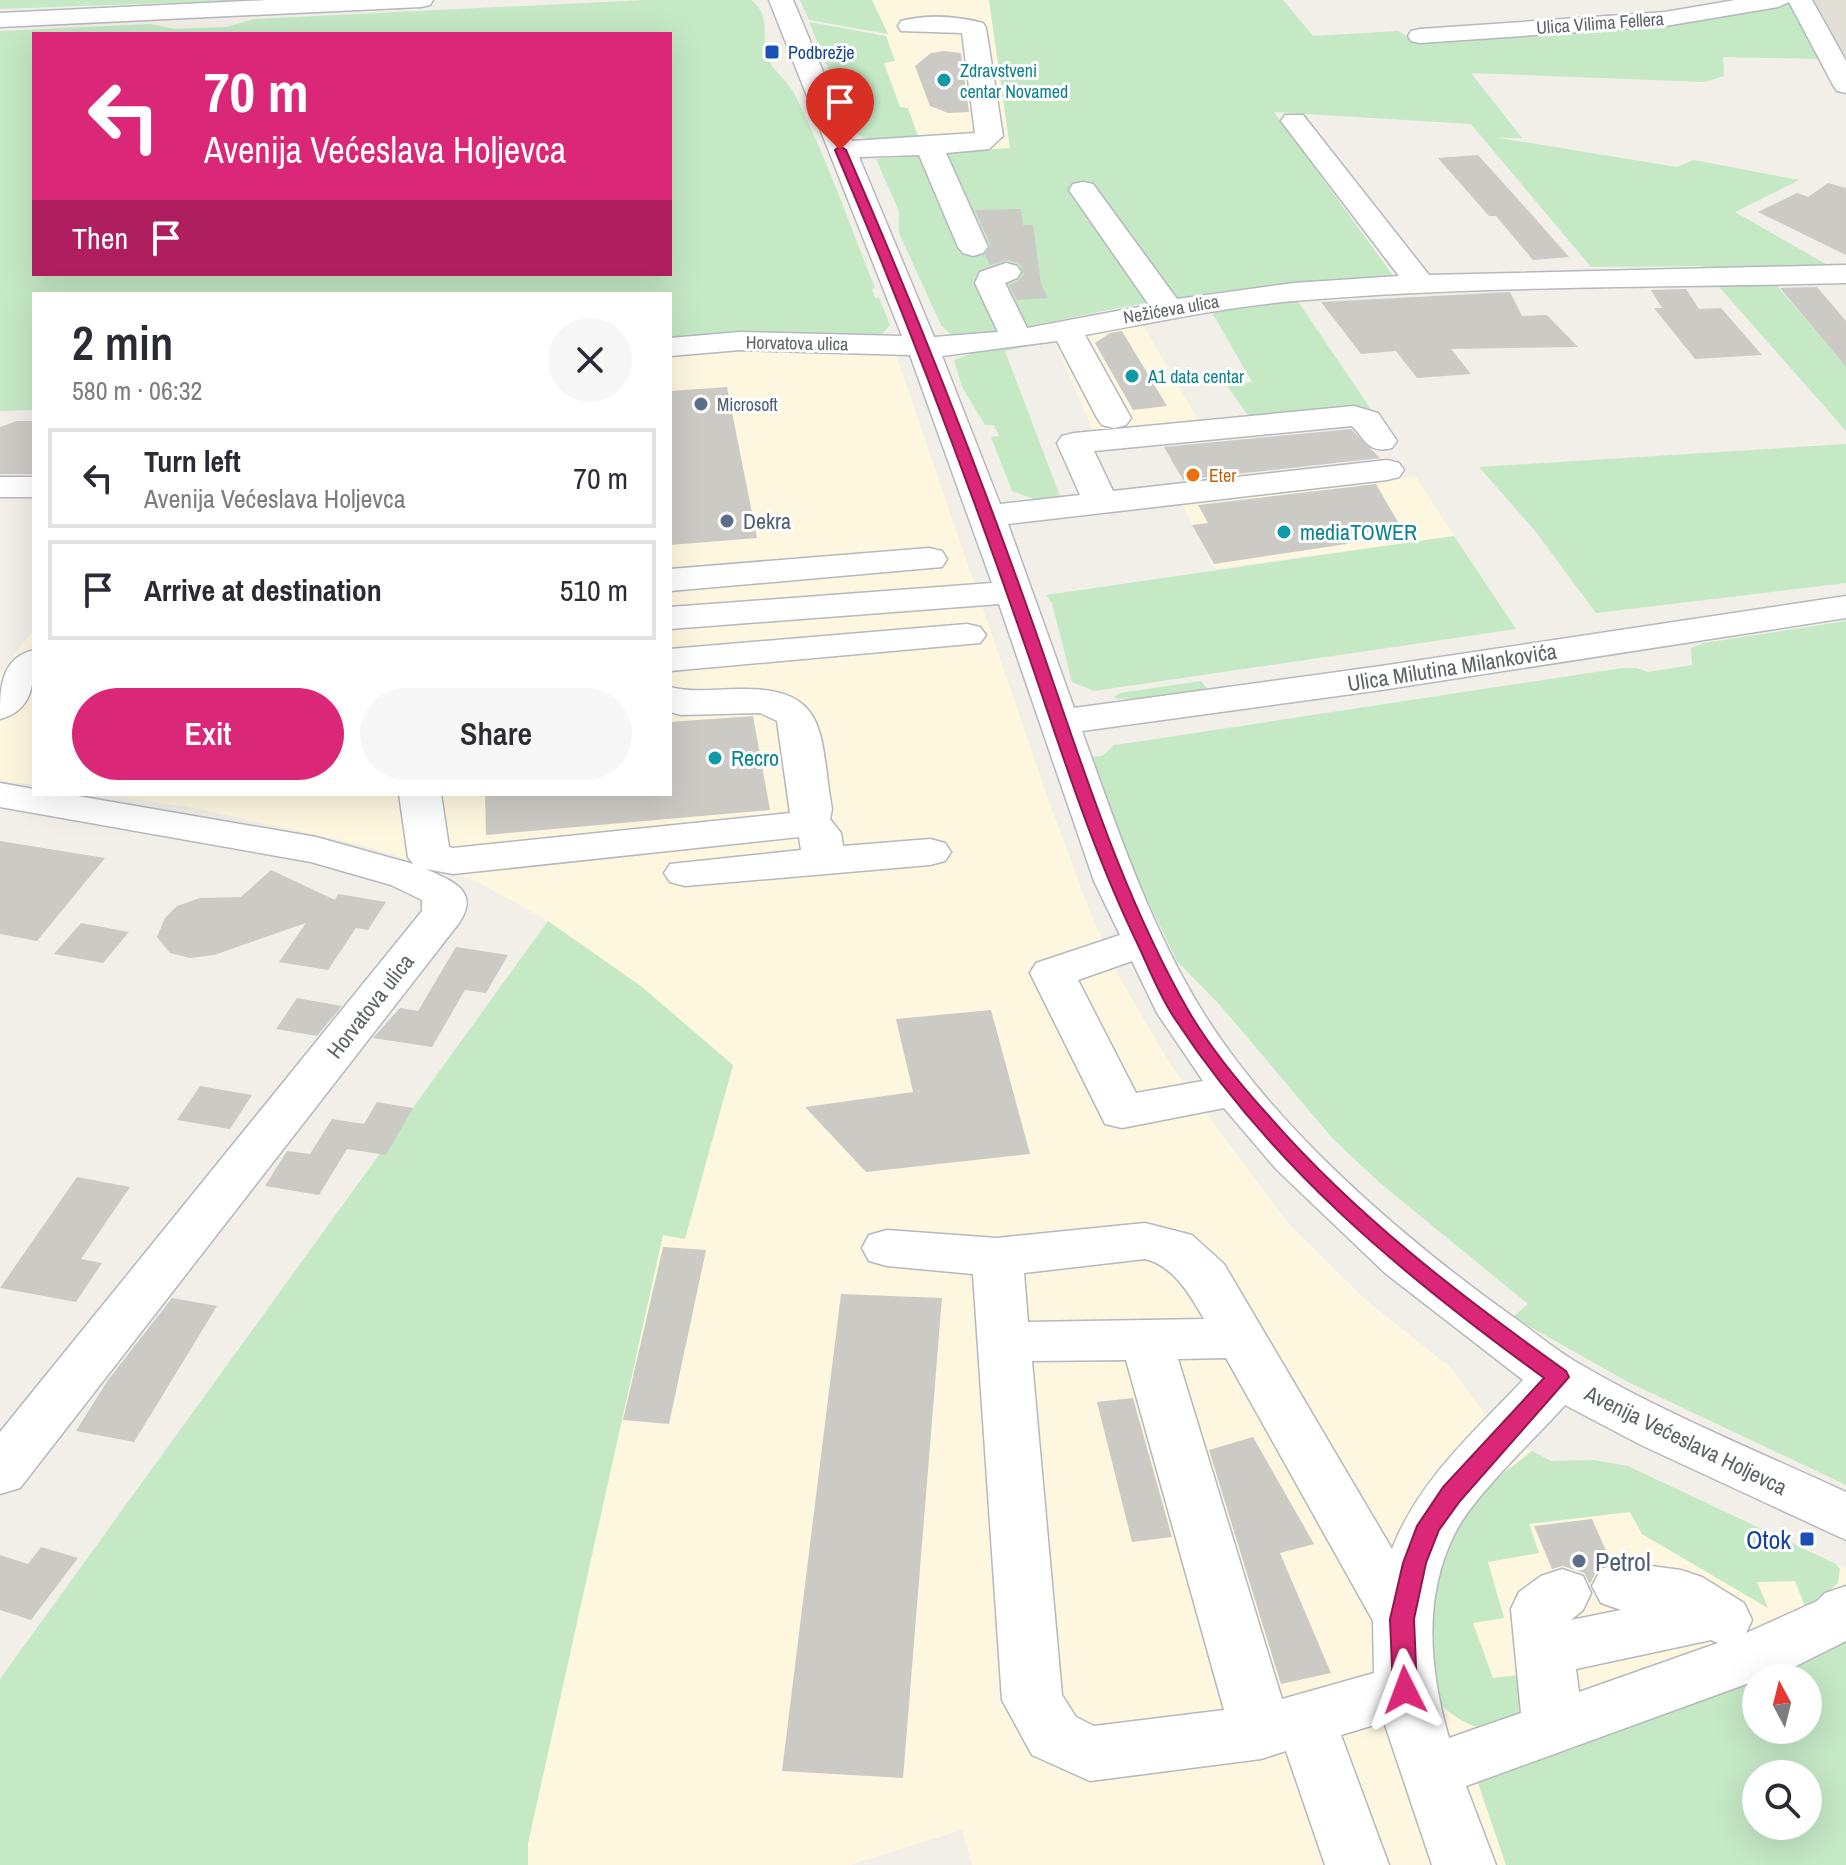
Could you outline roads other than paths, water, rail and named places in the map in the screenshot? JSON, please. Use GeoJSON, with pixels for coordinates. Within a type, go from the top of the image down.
{"type":"FeatureCollection","features":[{"type":"Feature","properties":{"kind":"street"},"geometry":{"type":"LineString","coordinates":[[0,20],[421,0]]}},
{"type":"Feature","properties":{"kind":"street","name":"Avenija Većeslava Holjevca"},"geometry":{"type":"LineString","coordinates":[[781,0],[840,150],[924,348],[987,516],[1115,881],[1180,1013],[1233,1088],[1293,1157],[1403,1260],[1558,1377],[1660,1430],[1846,1517]]}},
{"type":"Feature","properties":{"kind":"street"},"geometry":{"type":"LineString","coordinates":[[840,150],[979,143],[989,136],[969,0]]}},
{"type":"Feature","properties":{"kind":"street","name":"Ulica Vilima Fellera"},"geometry":{"type":"LineString","coordinates":[[1420,36],[1665,19],[1778,0]]}},
{"type":"Feature","properties":{"kind":"street"},"geometry":{"type":"LineString","coordinates":[[1800,0],[1846,85]]}},
{"type":"Feature","properties":{"kind":"street"},"geometry":{"type":"LineString","coordinates":[[910,26],[953,24],[976,35]]}},
{"type":"Feature","properties":{"kind":"street"},"geometry":{"type":"LineString","coordinates":[[929,49],[976,35]]}},
{"type":"Feature","properties":{"kind":"street"},"geometry":{"type":"LineString","coordinates":[[1294,121],[1421,285]]}},
{"type":"Feature","properties":{"kind":"street"},"geometry":{"type":"LineString","coordinates":[[929,146],[973,247]]}},
{"type":"Feature","properties":{"kind":"street"},"geometry":{"type":"LineString","coordinates":[[1083,190],[1105,225],[1168,309]]}},
{"type":"Feature","properties":{"kind":"street"},"geometry":{"type":"LineString","coordinates":[[1006,272],[991,278],[990,283],[1017,339]]}},
{"type":"Feature","properties":{"kind":"street","name":"Nežićeva ulica"},"geometry":{"type":"LineString","coordinates":[[924,348],[1017,339],[1168,309],[1294,292],[1421,285],[1846,274]]}},
{"type":"Feature","properties":{"kind":"street"},"geometry":{"type":"LineString","coordinates":[[1066,329],[1163,495]]}},
{"type":"Feature","properties":{"kind":"street","name":"Horvatova ulica"},"geometry":{"type":"LineString","coordinates":[[672,347],[755,341],[924,348]]}},
{"type":"Feature","properties":{"kind":"street"},"geometry":{"type":"LineString","coordinates":[[672,372],[814,361]]}},
{"type":"Feature","properties":{"kind":"street"},"geometry":{"type":"LineString","coordinates":[[987,516],[1163,495],[1384,456],[1366,420],[1354,416],[1124,428],[1074,443],[1100,502]]}},
{"type":"Feature","properties":{"kind":"street"},"geometry":{"type":"LineString","coordinates":[[0,487],[32,487]]}},
{"type":"Feature","properties":{"kind":"street"},"geometry":{"type":"LineString","coordinates":[[672,552],[777,545]]}},
{"type":"Feature","properties":{"kind":"street"},"geometry":{"type":"LineString","coordinates":[[672,580],[929,559]]}},
{"type":"Feature","properties":{"kind":"street"},"geometry":{"type":"LineString","coordinates":[[672,618],[1013,592]]}},
{"type":"Feature","properties":{"kind":"street","name":"Ulica Milutina Milankovića"},"geometry":{"type":"LineString","coordinates":[[1058,722],[1381,678],[1846,607]]}},
{"type":"Feature","properties":{"kind":"street"},"geometry":{"type":"LineString","coordinates":[[672,660],[967,635]]}},
{"type":"Feature","properties":{"kind":"street"},"geometry":{"type":"LineString","coordinates":[[0,707],[32,664]]}},
{"type":"Feature","properties":{"kind":"street"},"geometry":{"type":"LineString","coordinates":[[672,700],[681,703],[763,701],[785,705],[796,719],[811,809],[809,820]]}},
{"type":"Feature","properties":{"kind":"street","name":"Horvatova ulica"},"geometry":{"type":"LineString","coordinates":[[0,795],[92,802],[316,850],[406,876],[444,894],[444,913],[0,1472]]}},
{"type":"Feature","properties":{"kind":"street"},"geometry":{"type":"LineString","coordinates":[[420,796],[429,857],[453,861],[793,826],[809,820]]}},
{"type":"Feature","properties":{"kind":"street"},"geometry":{"type":"LineString","coordinates":[[809,820],[820,833],[823,861]]}},
{"type":"Feature","properties":{"kind":"street"},"geometry":{"type":"LineString","coordinates":[[685,873],[930,852]]}},
{"type":"Feature","properties":{"kind":"street"},"geometry":{"type":"LineString","coordinates":[[1144,942],[1052,973],[1122,1112],[1202,1098],[1233,1088]]}},
{"type":"Feature","properties":{"kind":"street"},"geometry":{"type":"LineString","coordinates":[[887,1248],[997,1257],[1145,1241],[1174,1248],[1206,1277],[1402,1619]]}},
{"type":"Feature","properties":{"kind":"street"},"geometry":{"type":"LineString","coordinates":[[997,1257],[1032,1700],[1054,1736],[1090,1754],[1283,1726],[1405,1690]]}},
{"type":"Feature","properties":{"kind":"street"},"geometry":{"type":"LineString","coordinates":[[1004,1342],[1240,1338]]}},
{"type":"Feature","properties":{"kind":"street"},"geometry":{"type":"LineString","coordinates":[[1146,1339],[1283,1726],[1357,1865]]}},
{"type":"Feature","properties":{"kind":"street"},"geometry":{"type":"LineString","coordinates":[[1464,1865],[1405,1690],[1402,1619],[1415,1563],[1429,1526],[1451,1494],[1558,1377]]}},
{"type":"Feature","properties":{"kind":"street"},"geometry":{"type":"LineString","coordinates":[[1621,1586],[1681,1594],[1775,1648]]}},
{"type":"Feature","properties":{"kind":"street"},"geometry":{"type":"LineString","coordinates":[[1553,1730],[1540,1609],[1562,1593]]}},
{"type":"Feature","properties":{"kind":"street"},"geometry":{"type":"LineString","coordinates":[[1431,1772],[1775,1648],[1838,1618],[1846,1610]]}},
{"type":"Feature","properties":{"kind":"street"},"geometry":{"type":"LineString","coordinates":[[1544,1651],[1714,1615]]}},
{"type":"Feature","properties":{"kind":"place","name":"Podbrežje"},"geometry":{"type":"Point","coordinates":[772,52]}},
{"type":"Feature","properties":{"kind":"place","name":"Zdravstveni centar Novamed"},"geometry":{"type":"Point","coordinates":[944,80]}},
{"type":"Feature","properties":{"kind":"place","name":"A1 data centar"},"geometry":{"type":"Point","coordinates":[1132,376]}},
{"type":"Feature","properties":{"kind":"place","name":"Microsoft"},"geometry":{"type":"Point","coordinates":[701,404]}},
{"type":"Feature","properties":{"kind":"place","name":"Eter"},"geometry":{"type":"Point","coordinates":[1193,475]}},
{"type":"Feature","properties":{"kind":"place","name":"Dekra"},"geometry":{"type":"Point","coordinates":[727,521]}},
{"type":"Feature","properties":{"kind":"place","name":"mediaTOWER"},"geometry":{"type":"Point","coordinates":[1284,532]}},
{"type":"Feature","properties":{"kind":"place","name":"Recro"},"geometry":{"type":"Point","coordinates":[715,758]}},
{"type":"Feature","properties":{"kind":"place","name":"Otok"},"geometry":{"type":"Point","coordinates":[1807,1539]}},
{"type":"Feature","properties":{"kind":"place","name":"Petrol"},"geometry":{"type":"Point","coordinates":[1579,1561]}}]}
